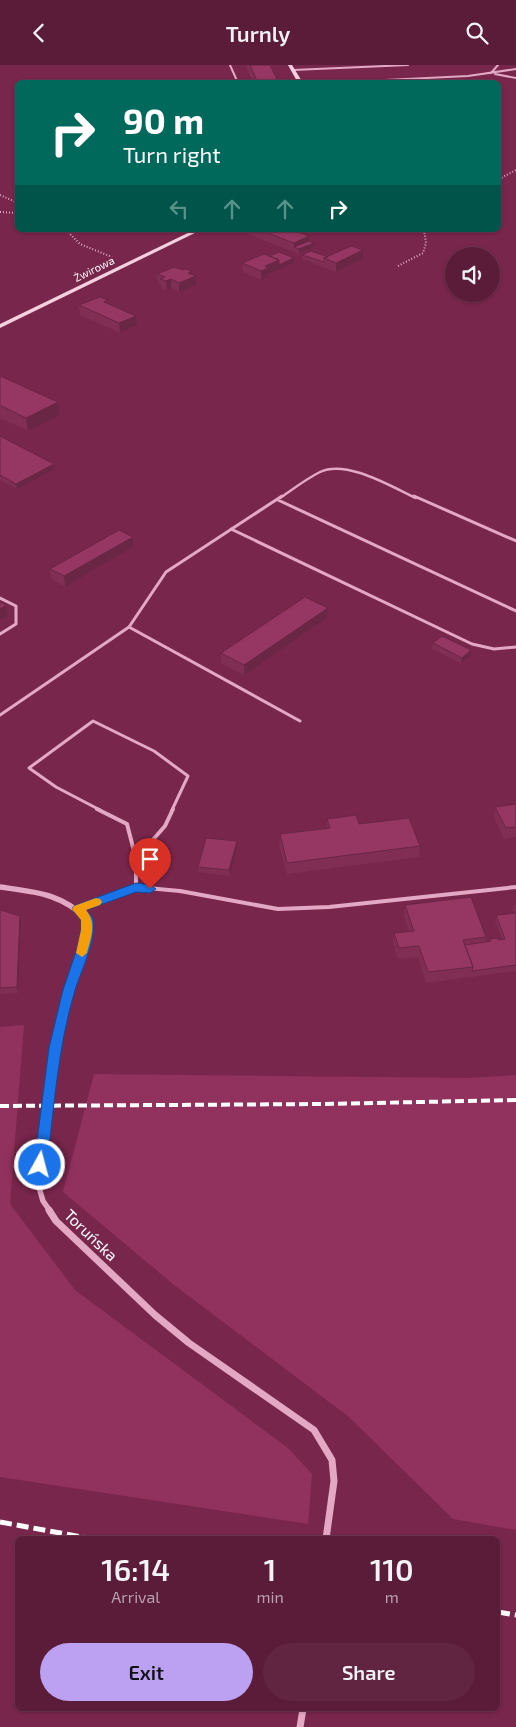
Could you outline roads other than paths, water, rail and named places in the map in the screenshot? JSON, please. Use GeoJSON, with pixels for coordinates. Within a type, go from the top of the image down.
{"type":"FeatureCollection","features":[{"type":"Feature","properties":{"kind":"street"},"geometry":{"type":"LineString","coordinates":[[290,65],[299,80]]}},
{"type":"Feature","properties":{"kind":"street","name":"Żwirowa"},"geometry":{"type":"LineString","coordinates":[[0,326],[194,232]]}},
{"type":"Feature","properties":{"kind":"street"},"geometry":{"type":"LineString","coordinates":[[0,887],[61,898],[78,909]]}},
{"type":"Feature","properties":{"kind":"street","name":"Toruńska"},"geometry":{"type":"LineString","coordinates":[[78,909],[87,919],[87,930],[83,949],[69,990],[55,1048],[38,1184],[42,1201],[56,1221],[155,1315],[189,1343],[314,1430],[332,1460],[334,1481],[326,1536]]}},
{"type":"Feature","properties":{"kind":"street"},"geometry":{"type":"LineString","coordinates":[[300,1727],[303,1711]]}},
{"type":"Feature","properties":{"kind":"lane"},"geometry":{"type":"LineString","coordinates":[[230,65],[237,80]]}},
{"type":"Feature","properties":{"kind":"lane"},"geometry":{"type":"LineString","coordinates":[[293,70],[408,65]]}},
{"type":"Feature","properties":{"kind":"lane"},"geometry":{"type":"LineString","coordinates":[[490,73],[498,65]]}},
{"type":"Feature","properties":{"kind":"lane"},"geometry":{"type":"LineString","coordinates":[[385,80],[468,76],[516,69]]}},
{"type":"Feature","properties":{"kind":"lane"},"geometry":{"type":"LineString","coordinates":[[490,73],[516,78]]}},
{"type":"Feature","properties":{"kind":"lane"},"geometry":{"type":"LineString","coordinates":[[0,715],[129,627],[166,572],[320,471],[331,468],[344,468],[358,472],[516,541]]}},
{"type":"Feature","properties":{"kind":"lane"},"geometry":{"type":"LineString","coordinates":[[278,500],[516,611]]}},
{"type":"Feature","properties":{"kind":"lane"},"geometry":{"type":"LineString","coordinates":[[231,529],[472,644],[489,650],[504,650],[516,647]]}},
{"type":"Feature","properties":{"kind":"lane"},"geometry":{"type":"LineString","coordinates":[[0,598],[16,606],[16,624],[0,634]]}},
{"type":"Feature","properties":{"kind":"lane"},"geometry":{"type":"LineString","coordinates":[[129,627],[300,721]]}},
{"type":"Feature","properties":{"kind":"lane"},"geometry":{"type":"LineString","coordinates":[[136,859],[165,826],[188,776],[154,751],[93,721],[29,768],[56,787],[128,824],[136,859],[136,887]]}},
{"type":"Feature","properties":{"kind":"lane"},"geometry":{"type":"LineString","coordinates":[[78,909],[136,887],[180,891],[278,909],[329,907],[516,887]]}},
{"type":"Feature","properties":{"kind":"railway"},"geometry":{"type":"LineString","coordinates":[[0,1106],[324,1104],[516,1100]]}},
{"type":"Feature","properties":{"kind":"railway"},"geometry":{"type":"LineString","coordinates":[[0,1522],[77,1536]]}},
{"type":"Feature","properties":{"kind":"railway"},"geometry":{"type":"LineString","coordinates":[[500,1612],[516,1615]]}}]}
